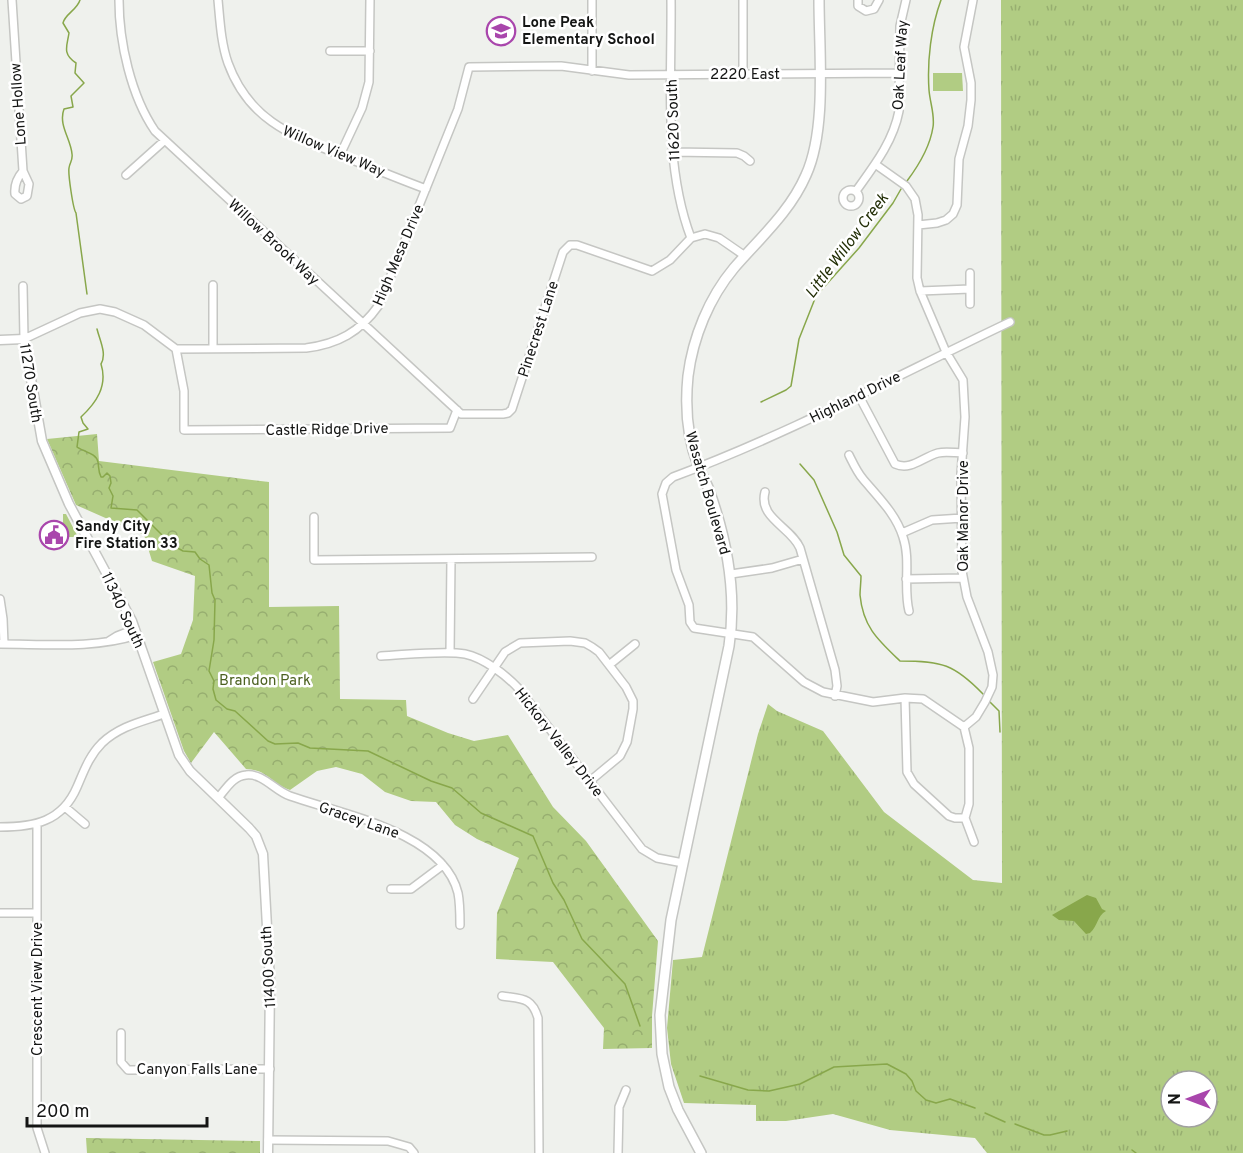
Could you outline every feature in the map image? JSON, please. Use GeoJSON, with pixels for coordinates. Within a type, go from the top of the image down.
{"type":"FeatureCollection","features":[{"type":"Feature","properties":{"kind":"main road","name":"Wasatch Boulevard"},"geometry":{"type":"LineString","coordinates":[[701,1153],[673,1098],[664,1066],[660,1015],[668,937],[731,633],[733,603],[730,574],[712,499],[690,436],[687,407],[688,375],[701,326],[717,293],[745,256],[792,202],[807,173],[818,129],[819,0]]}},
{"type":"Feature","properties":{"kind":"street","name":"Lone Hollow"},"geometry":{"type":"LineString","coordinates":[[12,0],[23,171]]}},
{"type":"Feature","properties":{"kind":"street","name":"Willow Brook Way"},"geometry":{"type":"LineString","coordinates":[[118,0],[120,32],[136,92],[148,120],[164,141],[457,411]]}},
{"type":"Feature","properties":{"kind":"street","name":"Willow View Way"},"geometry":{"type":"LineString","coordinates":[[218,0],[223,46],[237,82],[258,111],[281,129],[426,189]]}},
{"type":"Feature","properties":{"kind":"street"},"geometry":{"type":"LineString","coordinates":[[340,155],[362,108],[369,82],[370,0]]}},
{"type":"Feature","properties":{"kind":"street"},"geometry":{"type":"LineString","coordinates":[[592,0],[592,71]]}},
{"type":"Feature","properties":{"kind":"street","name":"11620 South"},"geometry":{"type":"LineString","coordinates":[[671,0],[673,152],[687,228],[691,238]]}},
{"type":"Feature","properties":{"kind":"street"},"geometry":{"type":"LineString","coordinates":[[743,0],[743,74]]}},
{"type":"Feature","properties":{"kind":"street"},"geometry":{"type":"LineString","coordinates":[[858,0],[858,6],[866,11],[874,9],[879,0]]}},
{"type":"Feature","properties":{"kind":"street","name":"Oak Leaf Way"},"geometry":{"type":"LineString","coordinates":[[856,191],[888,144],[896,124],[899,111],[900,26],[906,0]]}},
{"type":"Feature","properties":{"kind":"street"},"geometry":{"type":"LineString","coordinates":[[918,225],[945,220],[953,214],[957,205],[959,159],[968,126],[971,100],[971,83],[964,54],[966,31],[973,0]]}},
{"type":"Feature","properties":{"kind":"street"},"geometry":{"type":"LineString","coordinates":[[330,51],[370,51]]}},
{"type":"Feature","properties":{"kind":"street","name":"High Mesa Drive"},"geometry":{"type":"LineString","coordinates":[[176,349],[320,347],[344,339],[364,324],[379,305],[458,109],[469,67],[551,66],[629,75],[672,75]]}},
{"type":"Feature","properties":{"kind":"street","name":"2220 East"},"geometry":{"type":"LineString","coordinates":[[672,75],[900,74]]}},
{"type":"Feature","properties":{"kind":"street"},"geometry":{"type":"LineString","coordinates":[[126,175],[164,141]]}},
{"type":"Feature","properties":{"kind":"street"},"geometry":{"type":"LineString","coordinates":[[673,152],[737,153],[750,161]]}},
{"type":"Feature","properties":{"kind":"street","name":"Oak Manor Drive"},"geometry":{"type":"LineString","coordinates":[[875,164],[912,192],[917,207],[917,278],[920,291],[946,352],[963,380],[965,407],[963,578],[967,597],[988,652],[993,675],[992,687],[976,717],[964,727]]}},
{"type":"Feature","properties":{"kind":"street"},"geometry":{"type":"LineString","coordinates":[[691,238],[705,234],[712,235],[745,256]]}},
{"type":"Feature","properties":{"kind":"street","name":"Pinecrest Lane"},"geometry":{"type":"LineString","coordinates":[[457,411],[468,415],[508,413],[512,409],[563,252],[570,245],[577,245],[652,271],[670,260],[691,238]]}},
{"type":"Feature","properties":{"kind":"street"},"geometry":{"type":"LineString","coordinates":[[970,273],[970,304]]}},
{"type":"Feature","properties":{"kind":"street"},"geometry":{"type":"LineString","coordinates":[[213,285],[213,349]]}},
{"type":"Feature","properties":{"kind":"street","name":"11270 South"},"geometry":{"type":"LineString","coordinates":[[23,286],[24,339],[39,432],[57,477]]}},
{"type":"Feature","properties":{"kind":"street"},"geometry":{"type":"LineString","coordinates":[[920,291],[970,289]]}},
{"type":"Feature","properties":{"kind":"street"},"geometry":{"type":"LineString","coordinates":[[0,340],[24,339],[80,313],[100,309],[115,312],[144,325],[176,349]]}},
{"type":"Feature","properties":{"kind":"street","name":"Highland Drive"},"geometry":{"type":"LineString","coordinates":[[731,633],[698,630],[691,624],[689,605],[676,570],[662,502],[663,490],[668,480],[742,450],[859,396],[1010,322]]}},
{"type":"Feature","properties":{"kind":"street","name":"Castle Ridge Drive"},"geometry":{"type":"LineString","coordinates":[[176,349],[184,391],[184,430],[450,428],[457,411]]}},
{"type":"Feature","properties":{"kind":"street"},"geometry":{"type":"LineString","coordinates":[[859,396],[896,464],[910,466],[940,452],[963,453]]}},
{"type":"Feature","properties":{"kind":"street"},"geometry":{"type":"LineString","coordinates":[[849,455],[862,478],[883,500],[902,533],[909,611]]}},
{"type":"Feature","properties":{"kind":"street","name":"11340 South"},"geometry":{"type":"LineString","coordinates":[[57,477],[76,518],[124,603],[175,746],[184,764],[218,798]]}},
{"type":"Feature","properties":{"kind":"street"},"geometry":{"type":"LineString","coordinates":[[765,492],[763,505],[766,511],[792,534],[800,548],[836,670],[835,696]]}},
{"type":"Feature","properties":{"kind":"street"},"geometry":{"type":"LineString","coordinates":[[314,517],[314,560],[592,557]]}},
{"type":"Feature","properties":{"kind":"street"},"geometry":{"type":"LineString","coordinates":[[902,533],[932,520],[962,518]]}},
{"type":"Feature","properties":{"kind":"street"},"geometry":{"type":"LineString","coordinates":[[450,653],[451,559]]}},
{"type":"Feature","properties":{"kind":"street"},"geometry":{"type":"LineString","coordinates":[[730,574],[772,568],[803,559]]}},
{"type":"Feature","properties":{"kind":"street"},"geometry":{"type":"LineString","coordinates":[[906,579],[963,578]]}},
{"type":"Feature","properties":{"kind":"street"},"geometry":{"type":"LineString","coordinates":[[0,599],[3,619],[2,644],[118,641],[136,632]]}},
{"type":"Feature","properties":{"kind":"street"},"geometry":{"type":"LineString","coordinates":[[731,633],[757,639],[804,682],[823,692],[873,702],[917,698],[927,701],[964,727],[969,748],[969,804],[965,818],[974,842]]}},
{"type":"Feature","properties":{"kind":"street"},"geometry":{"type":"LineString","coordinates":[[473,699],[493,668],[512,646],[529,641],[570,641],[585,643],[599,652],[630,694],[633,701],[633,718],[627,742],[620,756],[590,781]]}},
{"type":"Feature","properties":{"kind":"street"},"geometry":{"type":"LineString","coordinates":[[609,664],[635,644]]}},
{"type":"Feature","properties":{"kind":"street","name":"Hickory Valley Drive"},"geometry":{"type":"LineString","coordinates":[[381,656],[450,653],[473,657],[493,668],[519,689],[642,849],[657,858],[683,863]]}},
{"type":"Feature","properties":{"kind":"street"},"geometry":{"type":"LineString","coordinates":[[905,698],[906,765],[910,778],[949,816],[965,818]]}},
{"type":"Feature","properties":{"kind":"street"},"geometry":{"type":"LineString","coordinates":[[0,827],[37,824],[47,820],[65,807],[73,797],[90,757],[100,745],[124,727],[164,714]]}},
{"type":"Feature","properties":{"kind":"street","name":"Gracey Lane"},"geometry":{"type":"LineString","coordinates":[[218,798],[242,775],[256,776],[284,794],[410,838],[431,853],[449,873],[458,892],[460,925]]}},
{"type":"Feature","properties":{"kind":"street","name":"11400 South"},"geometry":{"type":"LineString","coordinates":[[218,798],[256,836],[263,854],[270,982],[268,1153]]}},
{"type":"Feature","properties":{"kind":"street"},"geometry":{"type":"LineString","coordinates":[[65,807],[85,824]]}},
{"type":"Feature","properties":{"kind":"street","name":"Crescent View Drive"},"geometry":{"type":"LineString","coordinates":[[37,824],[37,1128],[45,1153]]}},
{"type":"Feature","properties":{"kind":"street"},"geometry":{"type":"LineString","coordinates":[[391,889],[411,889],[443,865]]}},
{"type":"Feature","properties":{"kind":"street"},"geometry":{"type":"LineString","coordinates":[[0,913],[37,913]]}},
{"type":"Feature","properties":{"kind":"street"},"geometry":{"type":"LineString","coordinates":[[502,996],[527,1000],[535,1008],[538,1018],[539,1153]]}},
{"type":"Feature","properties":{"kind":"street","name":"Canyon Falls Lane"},"geometry":{"type":"LineString","coordinates":[[121,1033],[121,1062],[128,1070],[270,1069]]}},
{"type":"Feature","properties":{"kind":"street"},"geometry":{"type":"LineString","coordinates":[[618,1153],[619,1107],[626,1090]]}},
{"type":"Feature","properties":{"kind":"street"},"geometry":{"type":"LineString","coordinates":[[268,1140],[387,1141],[410,1147],[414,1153]]}},
{"type":"Feature","properties":{"kind":"green space"},"geometry":{"type":"Polygon","coordinates":[[[1001,0],[1243,0],[1243,1153],[987,1153],[975,1138],[890,1130],[833,1114],[786,1121],[756,1121],[756,1105],[684,1103],[671,1064],[667,1028],[673,960],[702,957],[758,734],[768,704],[777,711],[823,731],[884,812],[973,880],[1002,883],[1001,0]]]}},
{"type":"Feature","properties":{"kind":"green space"},"geometry":{"type":"Polygon","coordinates":[[[933,73],[962,73],[963,91],[933,91],[933,73]]]}},
{"type":"Feature","properties":{"kind":"green space","name":"Brandon Park"},"geometry":{"type":"Polygon","coordinates":[[[97,434],[99,461],[269,482],[269,607],[339,606],[340,699],[406,700],[407,716],[474,741],[508,735],[553,807],[586,841],[658,941],[652,1048],[603,1049],[604,1028],[553,962],[496,959],[497,913],[519,858],[477,839],[455,825],[436,802],[411,801],[385,792],[362,774],[336,767],[317,771],[290,790],[265,774],[246,769],[214,732],[191,763],[184,751],[153,662],[181,654],[193,620],[195,576],[152,561],[144,535],[76,505],[47,439],[97,434]]]}},
{"type":"Feature","properties":{"kind":"green space"},"geometry":{"type":"Polygon","coordinates":[[[63,514],[66,514],[78,537],[68,537],[68,532],[63,532],[63,514]]]}},
{"type":"Feature","properties":{"kind":"green space"},"geometry":{"type":"Polygon","coordinates":[[[86,1138],[260,1141],[260,1153],[87,1153],[86,1138]]]}},
{"type":"Feature","properties":{"kind":"shaded area"},"geometry":{"type":"Polygon","coordinates":[[[1087,895],[1096,898],[1102,909],[1106,911],[1090,933],[1086,934],[1074,921],[1059,920],[1052,915],[1087,895]]]}},
{"type":"Feature","properties":{"kind":"waterway"},"geometry":{"type":"LineString","coordinates":[[80,0],[63,23],[69,33],[67,53],[76,63],[75,73],[84,83],[71,96],[73,107],[64,109],[63,121],[72,154],[69,177],[87,294]]}},
{"type":"Feature","properties":{"kind":"waterway","name":"Little Willow Creek"},"geometry":{"type":"LineString","coordinates":[[907,181],[923,156],[933,127],[929,90],[929,56],[932,33],[941,0]]}},
{"type":"Feature","properties":{"kind":"waterway","name":"Little Willow Creek"},"geometry":{"type":"LineString","coordinates":[[761,402],[791,386],[799,339],[816,296],[859,248],[901,189]]}},
{"type":"Feature","properties":{"kind":"waterway"},"geometry":{"type":"LineString","coordinates":[[97,329],[103,352],[102,387],[96,400],[81,417],[88,429],[79,432],[77,447],[97,459],[101,477],[107,473],[110,476],[109,488],[113,496],[111,508],[137,510],[172,545],[183,551],[195,552],[209,565],[215,600],[214,640],[209,671],[214,681],[213,689],[216,700],[227,709],[235,711],[268,741],[275,744],[298,743],[310,748],[368,751],[431,781],[452,788],[481,813],[533,836],[553,883],[564,900],[582,939],[625,984],[640,1026]]}},
{"type":"Feature","properties":{"kind":"waterway","name":"Little Willow Creek"},"geometry":{"type":"LineString","coordinates":[[800,464],[814,480],[837,532],[844,555],[861,576],[860,595],[864,616],[878,639],[900,661],[927,662],[946,666],[964,676],[983,694]]}},
{"type":"Feature","properties":{"kind":"waterway","name":"Little Willow Creek"},"geometry":{"type":"LineString","coordinates":[[990,702],[999,711],[1000,732]]}},
{"type":"Feature","properties":{"kind":"waterway"},"geometry":{"type":"LineString","coordinates":[[700,1076],[748,1090],[769,1091],[800,1084],[834,1067],[887,1064],[906,1074],[916,1091],[926,1100],[936,1103],[950,1099],[975,1108]]}},
{"type":"Feature","properties":{"kind":"waterway"},"geometry":{"type":"LineString","coordinates":[[985,1113],[1005,1122]]}},
{"type":"Feature","properties":{"kind":"waterway"},"geometry":{"type":"LineString","coordinates":[[1015,1124],[1044,1135],[1067,1131]]}},
{"type":"Feature","properties":{"kind":"waterway"},"geometry":{"type":"LineString","coordinates":[[1132,1150],[1136,1153]]}},
{"type":"Feature","properties":{"kind":"place","name":"Lone Peak Elementary School"},"geometry":{"type":"Point","coordinates":[501,31]}},
{"type":"Feature","properties":{"kind":"place","name":"Sandy City Fire Station 33"},"geometry":{"type":"Point","coordinates":[54,535]}}]}
